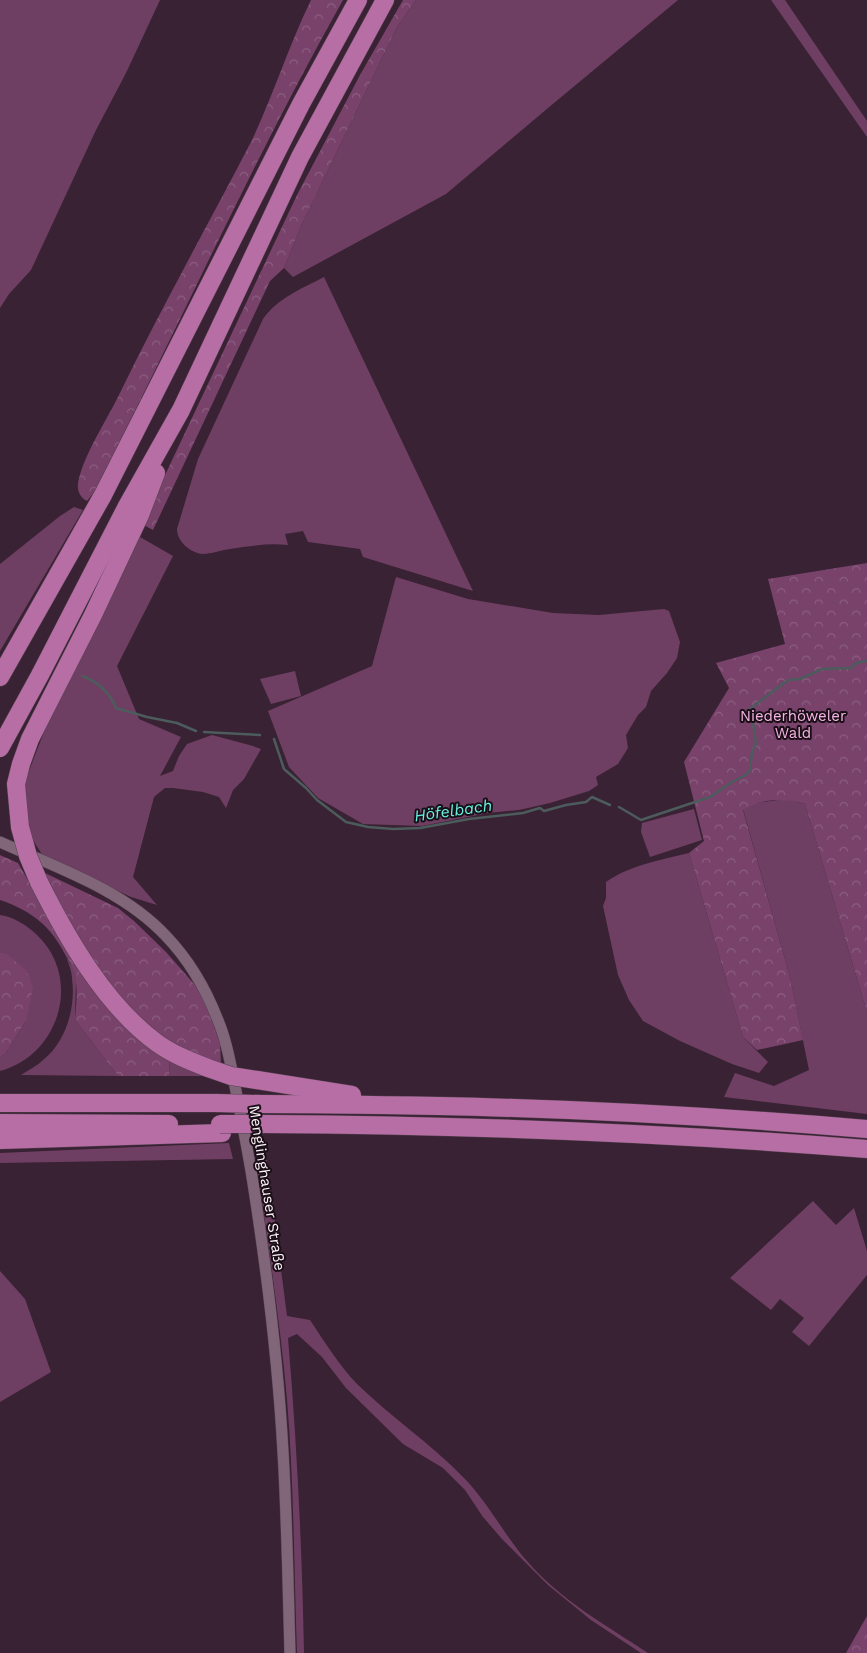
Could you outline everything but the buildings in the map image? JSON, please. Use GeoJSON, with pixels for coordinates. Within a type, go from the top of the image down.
{"type":"FeatureCollection","features":[{"type":"Feature","properties":{"kind":"highway"},"geometry":{"type":"LineString","coordinates":[[0,677],[103,495],[301,104],[358,0]]}},
{"type":"Feature","properties":{"kind":"highway"},"geometry":{"type":"LineString","coordinates":[[0,748],[120,538],[300,157],[385,0]]}},
{"type":"Feature","properties":{"kind":"highway"},"geometry":{"type":"LineString","coordinates":[[120,538],[78,647],[30,739],[16,784],[20,827],[28,856],[55,914],[93,974],[133,1022],[157,1043],[177,1055],[231,1076],[334,1093],[439,1106]]}},
{"type":"Feature","properties":{"kind":"highway"},"geometry":{"type":"LineString","coordinates":[[0,1103],[439,1106],[666,1115],[867,1129]]}},
{"type":"Feature","properties":{"kind":"highway"},"geometry":{"type":"LineString","coordinates":[[0,1123],[221,1128]]}},
{"type":"Feature","properties":{"kind":"highway"},"geometry":{"type":"LineString","coordinates":[[0,1140],[269,1125],[460,1127],[651,1134],[867,1149]]}},
{"type":"Feature","properties":{"kind":"street","name":"Menglinghauser Straße"},"geometry":{"type":"LineString","coordinates":[[0,842],[98,886],[137,910],[166,936],[182,956],[204,989],[220,1025],[229,1056],[249,1157],[263,1244],[284,1453],[290,1653]]}},
{"type":"Feature","properties":{"kind":"shaded area"},"geometry":{"type":"Polygon","coordinates":[[[0,0],[160,0],[126,73],[96,130],[31,270],[9,294],[0,308],[0,0]]]}},
{"type":"Feature","properties":{"kind":"shaded area"},"geometry":{"type":"Polygon","coordinates":[[[416,0],[678,0],[446,194],[293,277],[284,268],[301,226],[397,27],[416,0]]]}},
{"type":"Feature","properties":{"kind":"shaded area"},"geometry":{"type":"Polygon","coordinates":[[[771,0],[785,0],[867,121],[867,137],[771,0]]]}},
{"type":"Feature","properties":{"kind":"shaded area"},"geometry":{"type":"Polygon","coordinates":[[[324,277],[473,591],[363,557],[360,549],[308,542],[303,531],[285,534],[288,545],[259,545],[203,554],[189,549],[179,538],[177,529],[198,459],[263,319],[283,300],[324,277]]]}},
{"type":"Feature","properties":{"kind":"shaded area"},"geometry":{"type":"Polygon","coordinates":[[[74,507],[83,510],[0,651],[0,564],[74,507]]]}},
{"type":"Feature","properties":{"kind":"shaded area"},"geometry":{"type":"Polygon","coordinates":[[[140,537],[173,556],[117,666],[139,719],[181,737],[160,776],[173,771],[179,756],[187,744],[212,735],[261,749],[244,779],[233,790],[226,808],[219,797],[203,792],[165,788],[154,797],[133,877],[157,905],[131,897],[43,856],[26,829],[24,784],[52,711],[140,537]]]}},
{"type":"Feature","properties":{"kind":"shaded area"},"geometry":{"type":"Polygon","coordinates":[[[396,577],[468,599],[553,613],[599,615],[664,609],[669,611],[680,642],[677,658],[651,691],[646,707],[638,715],[626,735],[628,748],[618,764],[596,777],[598,785],[589,791],[519,810],[488,813],[422,826],[363,824],[318,798],[289,767],[268,711],[372,666],[396,577]]]}},
{"type":"Feature","properties":{"kind":"shaded area"},"geometry":{"type":"Polygon","coordinates":[[[295,671],[301,696],[271,704],[260,679],[295,671]]]}},
{"type":"Feature","properties":{"kind":"shaded area"},"geometry":{"type":"Polygon","coordinates":[[[786,799],[805,804],[867,1012],[867,1114],[724,1097],[735,1073],[774,1086],[809,1070],[790,977],[743,809],[755,803],[786,799]]]}},
{"type":"Feature","properties":{"kind":"shaded area"},"geometry":{"type":"Polygon","coordinates":[[[694,809],[702,840],[650,857],[641,832],[642,823],[694,809]]]}},
{"type":"Feature","properties":{"kind":"shaded area"},"geometry":{"type":"Polygon","coordinates":[[[689,853],[743,1037],[768,1062],[759,1073],[732,1064],[680,1041],[643,1021],[629,1000],[618,975],[603,906],[606,898],[606,882],[635,867],[689,853]]]}},
{"type":"Feature","properties":{"kind":"shaded area"},"geometry":{"type":"Polygon","coordinates":[[[0,915],[15,920],[36,934],[50,952],[59,971],[61,992],[58,1013],[50,1032],[38,1049],[21,1062],[0,1071],[0,1057],[5,1054],[26,1021],[5,953],[0,952],[0,915]]]}},
{"type":"Feature","properties":{"kind":"shaded area"},"geometry":{"type":"Polygon","coordinates":[[[66,957],[74,970],[76,980],[75,1020],[118,1076],[21,1075],[38,1064],[51,1052],[58,1044],[68,1023],[73,990],[66,957]]]}},
{"type":"Feature","properties":{"kind":"shaded area"},"geometry":{"type":"Polygon","coordinates":[[[170,1056],[215,1076],[169,1076],[170,1056]]]}},
{"type":"Feature","properties":{"kind":"shaded area"},"geometry":{"type":"Polygon","coordinates":[[[229,1143],[233,1159],[0,1163],[0,1153],[229,1143]]]}},
{"type":"Feature","properties":{"kind":"shaded area"},"geometry":{"type":"Polygon","coordinates":[[[256,1159],[267,1160],[287,1316],[310,1320],[350,1377],[383,1408],[437,1453],[472,1487],[519,1551],[540,1575],[584,1611],[648,1653],[641,1653],[591,1620],[548,1585],[502,1539],[483,1517],[465,1490],[443,1468],[403,1444],[346,1388],[322,1357],[297,1334],[288,1338],[296,1456],[303,1614],[304,1653],[297,1653],[287,1399],[277,1309],[256,1159]]]}},
{"type":"Feature","properties":{"kind":"shaded area"},"geometry":{"type":"Polygon","coordinates":[[[813,1201],[836,1225],[854,1208],[867,1251],[867,1275],[809,1346],[792,1332],[804,1318],[780,1299],[771,1310],[730,1278],[813,1201]]]}},
{"type":"Feature","properties":{"kind":"shaded area"},"geometry":{"type":"Polygon","coordinates":[[[0,1271],[25,1299],[51,1372],[0,1402],[0,1271]]]}},
{"type":"Feature","properties":{"kind":"green space"},"geometry":{"type":"Polygon","coordinates":[[[311,0],[343,0],[278,121],[126,430],[95,491],[87,501],[80,494],[78,483],[90,450],[253,138],[311,0]]]}},
{"type":"Feature","properties":{"kind":"green space"},"geometry":{"type":"Polygon","coordinates":[[[403,0],[416,0],[397,27],[301,226],[284,268],[270,281],[153,530],[142,524],[297,195],[360,75],[403,0]]]}},
{"type":"Feature","properties":{"kind":"green space","name":"Niederhöweler Wald"},"geometry":{"type":"Polygon","coordinates":[[[867,563],[867,1012],[805,804],[782,800],[758,803],[743,810],[790,977],[803,1040],[757,1050],[743,1037],[689,853],[704,841],[684,762],[729,688],[716,663],[785,644],[768,579],[867,563]]]}},
{"type":"Feature","properties":{"kind":"green space"},"geometry":{"type":"Polygon","coordinates":[[[0,855],[18,863],[44,907],[170,1056],[169,1076],[118,1076],[75,1020],[76,988],[72,966],[60,945],[47,928],[22,909],[0,900],[0,855]]]}},
{"type":"Feature","properties":{"kind":"green space"},"geometry":{"type":"Polygon","coordinates":[[[45,873],[118,908],[166,952],[195,985],[207,1007],[220,1043],[221,1065],[175,1045],[153,1031],[135,1016],[109,984],[85,948],[63,910],[45,873]]]}},
{"type":"Feature","properties":{"kind":"green space"},"geometry":{"type":"Polygon","coordinates":[[[0,952],[5,953],[26,970],[33,987],[26,1021],[5,1054],[0,1057],[0,952]]]}},
{"type":"Feature","properties":{"kind":"green space"},"geometry":{"type":"Polygon","coordinates":[[[867,1616],[867,1653],[846,1653],[867,1616]]]}},
{"type":"Feature","properties":{"kind":"waterway","name":"Höfelbach"},"geometry":{"type":"LineString","coordinates":[[619,807],[641,820],[710,797],[746,775],[750,770],[752,752],[756,744],[751,708],[788,680],[800,679],[822,669],[851,668],[856,663],[867,661]]}},
{"type":"Feature","properties":{"kind":"waterway","name":"Höfelbach"},"geometry":{"type":"LineString","coordinates":[[82,676],[102,688],[116,708],[177,723],[196,731]]}},
{"type":"Feature","properties":{"kind":"waterway","name":"Höfelbach"},"geometry":{"type":"LineString","coordinates":[[204,732],[260,735]]}},
{"type":"Feature","properties":{"kind":"waterway","name":"Höfelbach"},"geometry":{"type":"LineString","coordinates":[[274,739],[284,769],[317,800],[346,822],[368,827],[393,829],[420,828],[469,819],[523,813],[540,808],[544,811],[586,802],[592,797],[610,805]]}}]}
